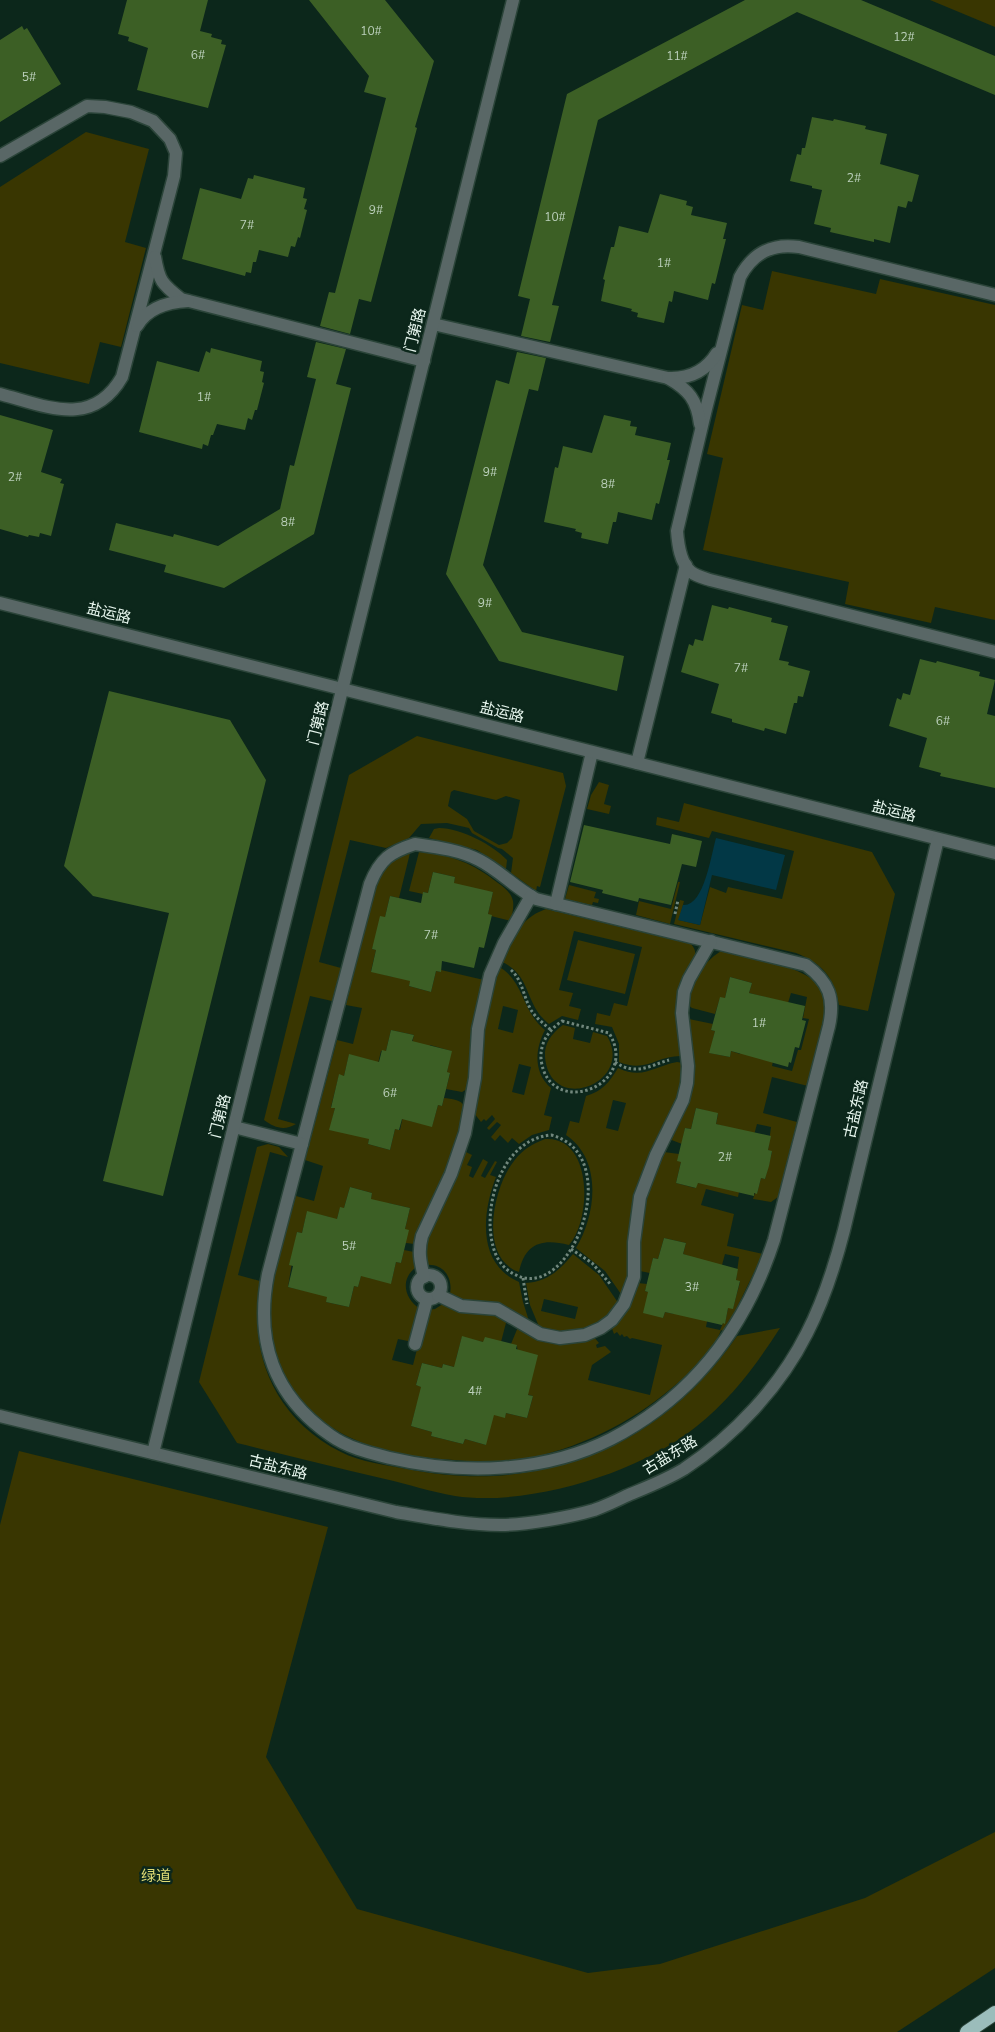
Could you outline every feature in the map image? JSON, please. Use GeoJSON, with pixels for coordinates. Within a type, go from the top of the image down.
{"type":"FeatureCollection","features":[{"type":"Feature","properties":{"kind":"highway"},"geometry":{"type":"LineString","coordinates":[[967,2032],[995,2013]]}},
{"type":"Feature","properties":{"kind":"street","name":"门第路"},"geometry":{"type":"LineString","coordinates":[[153,1453],[514,0]]}},
{"type":"Feature","properties":{"kind":"street"},"geometry":{"type":"LineString","coordinates":[[0,156],[87,106],[131,112],[152,121],[170,139],[176,153],[174,176],[122,377],[114,391],[101,402],[88,408],[74,410],[51,407],[0,394]]}},
{"type":"Feature","properties":{"kind":"street"},"geometry":{"type":"LineString","coordinates":[[995,295],[786,245],[765,250],[747,264],[740,277],[677,531],[678,546],[691,572],[722,584],[995,652]]}},
{"type":"Feature","properties":{"kind":"street"},"geometry":{"type":"LineString","coordinates":[[154,252],[163,285],[181,299],[424,361]]}},
{"type":"Feature","properties":{"kind":"street"},"geometry":{"type":"LineString","coordinates":[[132,335],[139,323],[154,309],[165,304],[189,301]]}},
{"type":"Feature","properties":{"kind":"street"},"geometry":{"type":"LineString","coordinates":[[433,324],[668,378],[678,378],[699,372],[711,363],[722,345]]}},
{"type":"Feature","properties":{"kind":"street"},"geometry":{"type":"LineString","coordinates":[[668,378],[680,385],[695,401],[701,429]]}},
{"type":"Feature","properties":{"kind":"street"},"geometry":{"type":"LineString","coordinates":[[637,763],[686,565]]}},
{"type":"Feature","properties":{"kind":"street","name":"盐运路"},"geometry":{"type":"LineString","coordinates":[[0,603],[995,853]]}},
{"type":"Feature","properties":{"kind":"street"},"geometry":{"type":"LineString","coordinates":[[556,904],[592,752]]}},
{"type":"Feature","properties":{"kind":"street","name":"古盐东路"},"geometry":{"type":"LineString","coordinates":[[0,1416],[396,1512],[453,1522],[503,1525],[594,1510],[682,1470],[718,1444],[750,1412],[780,1376],[807,1334],[826,1290],[844,1230],[938,839]]}},
{"type":"Feature","properties":{"kind":"street"},"geometry":{"type":"LineString","coordinates":[[415,844],[470,855],[481,861],[523,893],[531,896],[556,904],[806,965],[819,974],[830,995],[832,1011],[765,1269],[727,1340],[688,1384],[640,1422],[611,1439],[560,1457],[529,1464],[477,1469],[448,1468],[413,1463],[355,1448],[331,1436],[299,1408],[285,1391],[276,1375],[266,1343],[263,1322],[264,1296],[268,1274],[370,884],[375,870],[385,858],[398,849],[415,844]]}},
{"type":"Feature","properties":{"kind":"street"},"geometry":{"type":"LineString","coordinates":[[424,1276],[418,1255],[419,1247],[422,1236],[451,1174],[465,1133],[475,1078],[478,1029],[482,1005],[495,962],[531,896]]}},
{"type":"Feature","properties":{"kind":"street"},"geometry":{"type":"LineString","coordinates":[[416,1344],[433,1297],[441,1286],[438,1279],[432,1276],[424,1276],[418,1282],[418,1290],[422,1297],[433,1297],[461,1306],[497,1309],[540,1334],[560,1338],[585,1335],[601,1328],[612,1320],[624,1304],[634,1277],[634,1242],[640,1197],[656,1155],[683,1100],[687,1083],[687,1060],[682,1013],[684,992],[689,979],[711,941]]}},
{"type":"Feature","properties":{"kind":"street"},"geometry":{"type":"LineString","coordinates":[[234,1127],[302,1144]]}},
{"type":"Feature","properties":{"kind":"path"},"geometry":{"type":"LineString","coordinates":[[495,962],[516,975],[521,982],[531,1010],[551,1030]]}},
{"type":"Feature","properties":{"kind":"path"},"geometry":{"type":"LineString","coordinates":[[562,1021],[610,1032],[616,1050],[615,1062],[606,1079],[596,1088],[579,1092],[560,1089],[550,1081],[543,1068],[541,1052],[544,1041],[551,1030],[562,1021]]}},
{"type":"Feature","properties":{"kind":"path"},"geometry":{"type":"LineString","coordinates":[[615,1062],[622,1067],[640,1070],[677,1059],[687,1060]]}},
{"type":"Feature","properties":{"kind":"path"},"geometry":{"type":"LineString","coordinates":[[544,1136],[560,1137],[571,1144],[579,1154],[586,1170],[589,1191],[586,1211],[581,1229],[571,1249],[548,1273],[529,1279],[520,1278],[511,1273],[498,1259],[493,1248],[489,1219],[498,1182],[507,1164],[518,1151],[527,1142],[544,1136]]}},
{"type":"Feature","properties":{"kind":"path"},"geometry":{"type":"LineString","coordinates":[[571,1249],[584,1257],[601,1272],[624,1304]]}},
{"type":"Feature","properties":{"kind":"green space"},"geometry":{"type":"Polygon","coordinates":[[[930,0],[995,0],[995,27],[930,0]]]}},
{"type":"Feature","properties":{"kind":"green space"},"geometry":{"type":"Polygon","coordinates":[[[86,132],[149,149],[125,242],[146,248],[121,347],[100,342],[89,384],[0,363],[0,187],[86,132]]]}},
{"type":"Feature","properties":{"kind":"green space"},"geometry":{"type":"Polygon","coordinates":[[[772,271],[876,294],[880,279],[995,305],[995,620],[935,607],[931,623],[845,604],[849,582],[703,550],[723,458],[707,454],[742,305],[763,310],[772,271]]]}},
{"type":"Feature","properties":{"kind":"green space"},"geometry":{"type":"Polygon","coordinates":[[[417,736],[563,773],[566,786],[540,887],[537,886],[536,891],[511,873],[513,858],[502,849],[472,833],[469,828],[447,823],[421,824],[409,838],[386,848],[350,840],[319,962],[341,968],[332,1001],[310,996],[278,1119],[296,1124],[280,1128],[264,1120],[349,775],[417,736]],[[454,790],[451,792],[448,806],[467,819],[474,831],[499,845],[507,843],[512,838],[520,800],[506,796],[496,800],[454,790]]]}},
{"type":"Feature","properties":{"kind":"green space"},"geometry":{"type":"Polygon","coordinates":[[[599,782],[609,785],[604,804],[611,806],[609,814],[587,809],[591,795],[599,782]]]}},
{"type":"Feature","properties":{"kind":"green space"},"geometry":{"type":"Polygon","coordinates":[[[684,803],[872,852],[895,894],[868,1011],[839,1005],[834,987],[826,973],[805,957],[796,953],[674,924],[680,900],[684,901],[679,920],[700,925],[710,887],[726,893],[728,887],[782,899],[794,851],[712,831],[709,838],[656,825],[657,817],[679,822],[684,803]]]}},
{"type":"Feature","properties":{"kind":"green space"},"geometry":{"type":"Polygon","coordinates":[[[434,829],[457,831],[485,843],[507,860],[506,869],[477,850],[429,838],[434,829]]]}},
{"type":"Feature","properties":{"kind":"green space"},"geometry":{"type":"Polygon","coordinates":[[[419,852],[442,855],[462,861],[480,870],[501,885],[509,893],[513,901],[511,921],[488,914],[493,892],[453,888],[455,877],[433,872],[428,893],[423,892],[423,894],[409,891],[419,852]]]}},
{"type":"Feature","properties":{"kind":"green space"},"geometry":{"type":"Polygon","coordinates":[[[410,853],[399,898],[390,896],[385,917],[372,949],[376,950],[371,971],[393,977],[412,975],[409,986],[431,992],[436,971],[441,972],[441,970],[484,980],[472,1071],[467,1089],[462,1092],[446,1089],[450,1074],[447,1072],[451,1051],[430,1045],[427,1056],[411,1047],[414,1035],[391,1030],[386,1051],[381,1051],[376,1072],[371,1060],[349,1055],[344,1076],[339,1075],[331,1107],[335,1108],[330,1130],[370,1135],[368,1144],[390,1150],[395,1129],[400,1130],[404,1111],[410,1121],[432,1126],[438,1105],[442,1106],[444,1098],[456,1100],[463,1104],[464,1117],[460,1132],[445,1174],[415,1244],[406,1243],[405,1229],[410,1208],[388,1203],[386,1213],[370,1204],[372,1193],[350,1187],[344,1208],[340,1208],[334,1230],[329,1217],[307,1212],[302,1233],[297,1232],[288,1287],[310,1292],[332,1291],[326,1302],[349,1307],[354,1286],[358,1287],[363,1268],[370,1270],[369,1278],[391,1283],[396,1262],[401,1263],[404,1250],[414,1252],[418,1266],[408,1276],[406,1288],[410,1299],[420,1309],[413,1342],[398,1339],[392,1360],[413,1365],[427,1310],[435,1309],[443,1304],[497,1314],[507,1319],[501,1342],[483,1342],[462,1337],[456,1359],[467,1362],[465,1370],[443,1364],[442,1368],[422,1363],[416,1385],[425,1388],[417,1404],[411,1426],[432,1432],[431,1436],[463,1444],[465,1439],[486,1445],[483,1412],[505,1417],[506,1413],[527,1418],[533,1396],[522,1393],[517,1346],[511,1344],[518,1327],[593,1336],[599,1343],[596,1345],[597,1348],[605,1346],[611,1352],[592,1365],[588,1380],[650,1395],[662,1345],[630,1339],[622,1334],[620,1336],[617,1332],[614,1334],[611,1326],[630,1304],[638,1283],[647,1284],[645,1291],[648,1292],[663,1318],[665,1312],[674,1314],[679,1295],[708,1316],[706,1327],[720,1330],[723,1323],[725,1323],[728,1308],[733,1308],[740,1282],[736,1280],[739,1257],[725,1254],[722,1265],[686,1269],[689,1256],[683,1254],[686,1243],[664,1238],[658,1259],[653,1258],[650,1273],[640,1271],[638,1268],[643,1205],[664,1152],[679,1154],[681,1162],[676,1183],[695,1188],[697,1183],[740,1187],[738,1197],[706,1189],[701,1205],[734,1214],[727,1246],[763,1254],[725,1332],[721,1330],[707,1354],[680,1381],[639,1412],[602,1433],[562,1449],[521,1460],[479,1462],[407,1455],[363,1443],[343,1434],[324,1422],[307,1407],[292,1388],[279,1365],[271,1340],[269,1322],[270,1303],[280,1249],[296,1196],[314,1201],[323,1166],[305,1160],[337,1040],[353,1044],[362,1008],[346,1005],[374,892],[387,867],[396,859],[410,853]]]}},
{"type":"Feature","properties":{"kind":"green space"},"geometry":{"type":"Polygon","coordinates":[[[678,882],[680,882],[670,924],[636,915],[639,901],[671,909],[678,882]]]}},
{"type":"Feature","properties":{"kind":"green space"},"geometry":{"type":"Polygon","coordinates":[[[569,885],[596,892],[594,898],[599,899],[598,903],[593,902],[592,905],[565,899],[569,885]]]}},
{"type":"Feature","properties":{"kind":"green space"},"geometry":{"type":"Polygon","coordinates":[[[546,909],[691,944],[695,949],[695,954],[691,966],[681,1056],[665,1058],[637,1066],[619,1062],[619,1044],[612,1027],[595,1024],[597,1013],[610,1016],[614,1003],[627,1006],[642,947],[574,931],[559,990],[573,993],[569,1006],[581,1009],[578,1020],[562,1016],[549,1024],[541,1016],[518,974],[511,967],[500,961],[523,923],[546,909]]]}},
{"type":"Feature","properties":{"kind":"green space"},"geometry":{"type":"Polygon","coordinates":[[[578,940],[635,954],[625,994],[567,980],[578,940]]]}},
{"type":"Feature","properties":{"kind":"green space"},"geometry":{"type":"Polygon","coordinates":[[[721,951],[788,968],[808,976],[822,991],[825,1001],[822,1032],[808,1086],[772,1077],[763,1113],[797,1122],[778,1197],[771,1202],[753,1199],[755,1193],[757,1193],[761,1178],[765,1179],[772,1152],[768,1150],[771,1127],[757,1124],[754,1135],[716,1124],[718,1114],[696,1108],[691,1129],[685,1128],[682,1144],[669,1139],[686,1105],[689,1019],[713,1024],[711,1030],[715,1031],[710,1053],[730,1057],[731,1051],[740,1054],[746,1035],[774,1056],[772,1066],[792,1071],[798,1050],[801,1050],[809,1019],[803,1018],[807,997],[791,993],[788,1003],[749,993],[752,983],[730,977],[725,998],[720,998],[715,1014],[692,1008],[688,1005],[691,989],[698,974],[721,951]]]}},
{"type":"Feature","properties":{"kind":"green space"},"geometry":{"type":"Polygon","coordinates":[[[498,966],[507,972],[513,980],[531,1014],[545,1030],[539,1045],[538,1060],[541,1075],[551,1088],[544,1115],[552,1117],[549,1130],[532,1135],[519,1144],[512,1138],[508,1143],[500,1135],[495,1141],[491,1137],[501,1125],[497,1122],[489,1130],[487,1128],[495,1119],[492,1115],[486,1121],[484,1119],[481,1122],[474,1113],[483,1024],[498,966]],[[503,1006],[498,1029],[513,1033],[518,1010],[503,1006]],[[519,1064],[512,1092],[524,1095],[531,1067],[519,1064]]]}},
{"type":"Feature","properties":{"kind":"green space"},"geometry":{"type":"Polygon","coordinates":[[[563,1025],[575,1028],[573,1039],[590,1043],[593,1032],[607,1036],[613,1053],[610,1067],[601,1079],[588,1086],[574,1089],[561,1085],[550,1075],[545,1057],[547,1043],[555,1031],[563,1025]]]}},
{"type":"Feature","properties":{"kind":"green space"},"geometry":{"type":"Polygon","coordinates":[[[683,1063],[680,1095],[658,1138],[623,1297],[605,1271],[576,1248],[588,1220],[591,1204],[591,1173],[586,1159],[578,1146],[566,1135],[570,1121],[579,1123],[586,1096],[605,1086],[618,1068],[635,1073],[669,1064],[683,1063]],[[613,1100],[606,1128],[618,1131],[626,1103],[613,1100]]]}},
{"type":"Feature","properties":{"kind":"green space"},"geometry":{"type":"Polygon","coordinates":[[[545,1139],[561,1142],[572,1151],[580,1164],[584,1181],[582,1217],[577,1233],[569,1245],[551,1242],[536,1245],[526,1255],[519,1272],[506,1264],[498,1252],[494,1238],[493,1221],[496,1204],[500,1187],[514,1161],[528,1148],[545,1139]]]}},
{"type":"Feature","properties":{"kind":"green space"},"geometry":{"type":"Polygon","coordinates":[[[268,1144],[279,1147],[288,1157],[270,1152],[238,1275],[260,1281],[257,1308],[262,1358],[270,1380],[282,1401],[298,1421],[318,1438],[341,1452],[356,1458],[430,1473],[497,1476],[540,1470],[586,1457],[609,1448],[631,1436],[671,1408],[707,1375],[737,1336],[780,1328],[753,1368],[732,1393],[709,1416],[673,1443],[615,1472],[549,1491],[484,1498],[455,1496],[237,1443],[199,1382],[257,1147],[268,1144]]]}},
{"type":"Feature","properties":{"kind":"green space"},"geometry":{"type":"Polygon","coordinates":[[[464,1151],[472,1155],[467,1165],[472,1167],[469,1176],[473,1178],[483,1159],[488,1162],[481,1176],[485,1178],[495,1161],[497,1162],[490,1175],[496,1177],[488,1206],[487,1236],[490,1250],[496,1263],[505,1274],[519,1282],[530,1324],[464,1302],[450,1294],[450,1282],[442,1269],[437,1266],[425,1265],[425,1241],[464,1151]]]}},
{"type":"Feature","properties":{"kind":"green space"},"geometry":{"type":"Polygon","coordinates":[[[573,1254],[599,1275],[619,1304],[603,1320],[582,1331],[561,1333],[540,1329],[530,1305],[526,1283],[547,1278],[573,1254]],[[544,1299],[541,1311],[575,1319],[578,1307],[544,1299]]]}},
{"type":"Feature","properties":{"kind":"green space","name":"绿道"},"geometry":{"type":"Polygon","coordinates":[[[19,1451],[328,1527],[266,1757],[357,1909],[588,1973],[660,1964],[865,1898],[995,1832],[995,1968],[897,2032],[0,2032],[0,1525],[19,1451]]]}},
{"type":"Feature","properties":{"kind":"water"},"geometry":{"type":"Polygon","coordinates":[[[716,838],[785,855],[776,890],[712,875],[700,925],[678,920],[683,905],[690,903],[696,898],[706,879],[716,838]]]}},
{"type":"Feature","properties":{"kind":"building"},"geometry":{"type":"Polygon","coordinates":[[[127,0],[208,0],[200,31],[212,34],[211,37],[222,40],[221,44],[226,45],[208,108],[137,90],[148,48],[128,41],[129,37],[118,34],[127,0]]]}},
{"type":"Feature","properties":{"kind":"building"},"geometry":{"type":"Polygon","coordinates":[[[309,0],[385,0],[434,61],[415,127],[417,128],[371,302],[359,299],[350,334],[320,326],[329,292],[335,293],[386,98],[364,92],[369,76],[309,0]]]}},
{"type":"Feature","properties":{"kind":"building"},"geometry":{"type":"Polygon","coordinates":[[[745,0],[861,0],[995,56],[995,95],[797,12],[598,120],[552,305],[559,306],[550,342],[521,336],[530,299],[518,296],[567,94],[745,0]]]}},
{"type":"Feature","properties":{"kind":"building"},"geometry":{"type":"Polygon","coordinates":[[[22,26],[24,30],[27,28],[61,84],[0,122],[0,40],[22,26]]]}},
{"type":"Feature","properties":{"kind":"building"},"geometry":{"type":"Polygon","coordinates":[[[812,117],[833,121],[834,119],[866,126],[865,129],[887,134],[880,164],[919,175],[912,202],[908,201],[906,208],[898,206],[890,243],[874,239],[874,242],[830,232],[831,228],[814,224],[822,190],[790,181],[797,154],[801,155],[802,148],[805,148],[812,117]]]}},
{"type":"Feature","properties":{"kind":"building"},"geometry":{"type":"Polygon","coordinates":[[[254,175],[305,188],[303,198],[307,199],[304,209],[307,210],[300,238],[298,237],[295,247],[291,246],[288,257],[259,250],[256,262],[253,262],[251,273],[246,272],[245,276],[182,259],[200,188],[241,199],[248,178],[253,179],[254,175]]]}},
{"type":"Feature","properties":{"kind":"building"},"geometry":{"type":"Polygon","coordinates":[[[660,194],[687,201],[686,205],[693,207],[691,215],[727,223],[723,239],[726,239],[715,284],[712,283],[708,300],[674,291],[672,302],[669,301],[664,323],[637,317],[638,313],[631,311],[632,309],[601,301],[605,280],[603,279],[611,247],[614,247],[619,226],[648,233],[660,194]]]}},
{"type":"Feature","properties":{"kind":"building"},"geometry":{"type":"Polygon","coordinates":[[[316,342],[346,349],[336,384],[351,388],[314,534],[224,588],[164,572],[166,565],[109,550],[116,523],[173,537],[174,534],[218,546],[280,509],[290,465],[294,466],[316,379],[307,377],[316,342]]]}},
{"type":"Feature","properties":{"kind":"building"},"geometry":{"type":"Polygon","coordinates":[[[211,348],[262,361],[260,371],[264,372],[262,382],[264,383],[257,410],[255,410],[252,420],[248,418],[245,430],[217,424],[208,446],[203,444],[202,449],[139,432],[157,361],[199,372],[206,351],[210,353],[211,348]]]}},
{"type":"Feature","properties":{"kind":"building"},"geometry":{"type":"Polygon","coordinates":[[[517,352],[546,358],[538,391],[529,389],[483,565],[522,632],[624,656],[617,691],[499,661],[446,574],[496,380],[509,384],[517,352]]]}},
{"type":"Feature","properties":{"kind":"building"},"geometry":{"type":"Polygon","coordinates":[[[0,415],[53,430],[41,472],[62,479],[60,483],[64,484],[51,536],[40,533],[39,537],[29,535],[28,537],[0,529],[0,415]]]}},
{"type":"Feature","properties":{"kind":"building"},"geometry":{"type":"Polygon","coordinates":[[[604,415],[631,421],[630,426],[637,427],[635,435],[671,443],[667,460],[670,460],[659,504],[656,503],[652,520],[618,512],[616,522],[613,522],[608,544],[581,538],[582,533],[575,531],[576,529],[544,522],[555,467],[558,468],[563,446],[592,453],[604,415]]]}},
{"type":"Feature","properties":{"kind":"building"},"geometry":{"type":"Polygon","coordinates":[[[712,605],[728,609],[729,607],[772,618],[771,622],[788,626],[779,660],[789,662],[788,665],[810,671],[803,697],[798,696],[797,703],[794,703],[786,734],[765,728],[764,731],[732,722],[732,719],[711,713],[719,684],[681,672],[689,644],[693,646],[695,639],[703,641],[712,605]]]}},
{"type":"Feature","properties":{"kind":"building"},"geometry":{"type":"Polygon","coordinates":[[[920,659],[936,663],[937,661],[980,672],[979,676],[995,680],[987,714],[995,716],[995,788],[940,776],[941,773],[919,767],[927,738],[889,726],[897,698],[901,700],[903,693],[910,695],[920,659]]]}},
{"type":"Feature","properties":{"kind":"building"},"geometry":{"type":"Polygon","coordinates":[[[109,691],[230,720],[266,780],[163,1196],[103,1181],[169,913],[93,896],[64,866],[109,691]]]}},
{"type":"Feature","properties":{"kind":"building"},"geometry":{"type":"Polygon","coordinates":[[[584,825],[670,844],[672,834],[702,841],[696,867],[682,864],[671,905],[639,898],[638,902],[602,893],[603,890],[570,882],[584,825]]]}},
{"type":"Feature","properties":{"kind":"building"},"geometry":{"type":"Polygon","coordinates":[[[433,872],[455,877],[454,883],[493,892],[488,914],[492,915],[484,948],[479,947],[474,968],[442,961],[441,972],[436,971],[431,992],[409,986],[410,981],[371,972],[376,950],[372,949],[380,916],[385,917],[390,896],[421,903],[423,892],[428,893],[433,872]]]}},
{"type":"Feature","properties":{"kind":"building"},"geometry":{"type":"Polygon","coordinates":[[[730,977],[752,983],[749,993],[805,1006],[802,1020],[806,1021],[799,1048],[795,1047],[791,1063],[789,1062],[788,1067],[731,1051],[730,1057],[709,1053],[715,1031],[711,1030],[720,997],[725,998],[730,977]]]}},
{"type":"Feature","properties":{"kind":"building"},"geometry":{"type":"Polygon","coordinates":[[[391,1030],[414,1035],[412,1041],[452,1051],[447,1072],[450,1073],[442,1106],[438,1105],[432,1127],[402,1119],[399,1130],[395,1129],[390,1150],[368,1144],[369,1139],[329,1130],[335,1108],[331,1108],[339,1074],[344,1076],[349,1054],[379,1062],[382,1050],[386,1051],[391,1030]]]}},
{"type":"Feature","properties":{"kind":"building"},"geometry":{"type":"Polygon","coordinates":[[[696,1108],[718,1113],[716,1124],[771,1136],[768,1150],[772,1151],[769,1166],[765,1179],[761,1178],[757,1194],[754,1193],[754,1196],[698,1183],[696,1188],[676,1183],[681,1162],[677,1161],[685,1128],[691,1129],[696,1108]]]}},
{"type":"Feature","properties":{"kind":"building"},"geometry":{"type":"Polygon","coordinates":[[[350,1187],[372,1193],[371,1199],[410,1208],[405,1229],[409,1230],[401,1263],[396,1262],[391,1284],[361,1276],[358,1287],[354,1286],[349,1307],[326,1302],[327,1297],[288,1287],[293,1266],[289,1265],[297,1232],[302,1233],[307,1211],[337,1219],[340,1207],[344,1208],[350,1187]]]}},
{"type":"Feature","properties":{"kind":"building"},"geometry":{"type":"Polygon","coordinates":[[[664,1238],[686,1243],[683,1254],[738,1269],[736,1280],[740,1281],[733,1309],[728,1308],[725,1324],[723,1323],[722,1325],[665,1312],[663,1318],[643,1313],[648,1292],[645,1291],[653,1258],[658,1259],[664,1238]]]}},
{"type":"Feature","properties":{"kind":"building"},"geometry":{"type":"Polygon","coordinates":[[[462,1336],[483,1342],[485,1337],[517,1345],[516,1349],[538,1355],[528,1395],[533,1396],[527,1418],[506,1413],[505,1418],[494,1415],[486,1445],[465,1439],[463,1444],[431,1436],[432,1432],[411,1426],[421,1387],[416,1385],[422,1363],[442,1368],[443,1364],[454,1367],[462,1336]]]}}]}
